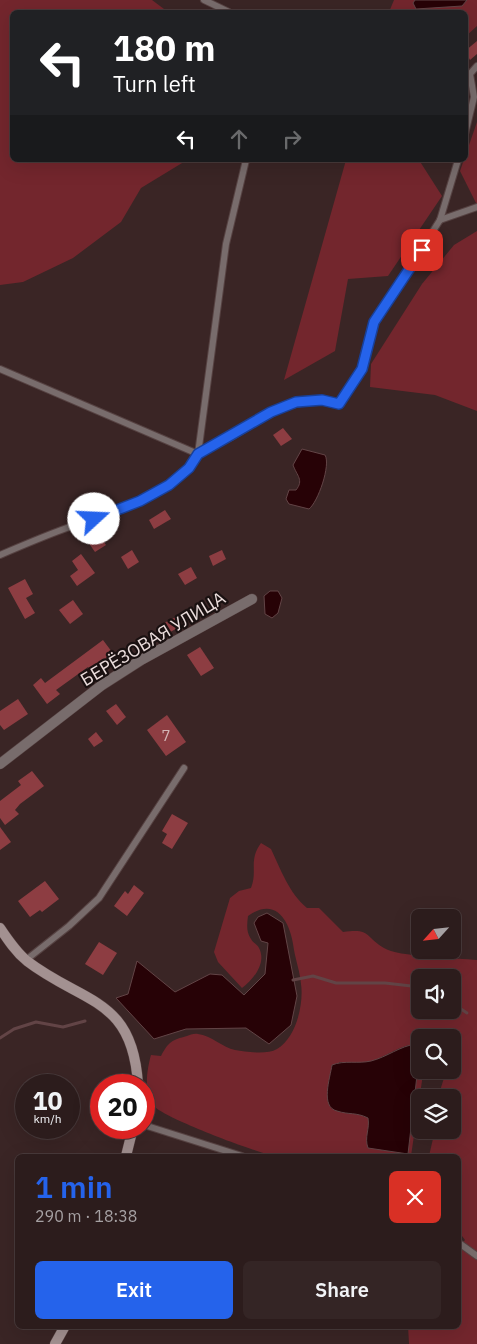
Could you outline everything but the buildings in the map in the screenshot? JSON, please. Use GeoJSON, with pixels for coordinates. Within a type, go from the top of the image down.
{"type":"FeatureCollection","features":[{"type":"Feature","properties":{"kind":"street","name":"БЕРЁЗОВАЯ УЛИЦА"},"geometry":{"type":"LineString","coordinates":[[0,764],[102,685],[140,660],[252,599]]}},
{"type":"Feature","properties":{"kind":"street"},"geometry":{"type":"LineString","coordinates":[[0,928],[26,960],[46,974],[97,1001],[113,1016],[132,1046],[136,1074]]}},
{"type":"Feature","properties":{"kind":"street"},"geometry":{"type":"LineString","coordinates":[[126,1154],[130,1139]]}},
{"type":"Feature","properties":{"kind":"street"},"geometry":{"type":"LineString","coordinates":[[54,1344],[63,1329]]}},
{"type":"Feature","properties":{"kind":"lane"},"geometry":{"type":"LineString","coordinates":[[204,0],[225,10]]}},
{"type":"Feature","properties":{"kind":"lane"},"geometry":{"type":"LineString","coordinates":[[468,122],[474,97],[470,74],[477,66]]}},
{"type":"Feature","properties":{"kind":"lane"},"geometry":{"type":"LineString","coordinates":[[0,555],[140,501],[169,485],[189,468],[198,454],[226,244],[246,162]]}},
{"type":"Feature","properties":{"kind":"lane"},"geometry":{"type":"LineString","coordinates":[[198,454],[271,412],[296,402],[322,400],[339,404],[362,369],[374,322],[440,220],[457,162]]}},
{"type":"Feature","properties":{"kind":"lane"},"geometry":{"type":"LineString","coordinates":[[440,220],[477,207]]}},
{"type":"Feature","properties":{"kind":"lane"},"geometry":{"type":"LineString","coordinates":[[0,370],[198,454]]}},
{"type":"Feature","properties":{"kind":"lane"},"geometry":{"type":"LineString","coordinates":[[26,960],[69,926],[99,898],[184,768]]}},
{"type":"Feature","properties":{"kind":"lane"},"geometry":{"type":"LineString","coordinates":[[155,1128],[236,1154]]}},
{"type":"Feature","properties":{"kind":"lane"},"geometry":{"type":"LineString","coordinates":[[461,1244],[477,1256]]}},
{"type":"Feature","properties":{"kind":"shaded area"},"geometry":{"type":"Polygon","coordinates":[[[0,0],[152,0],[165,10],[10,10],[10,162],[184,162],[141,188],[121,222],[73,258],[23,282],[0,285],[0,0]]]}},
{"type":"Feature","properties":{"kind":"shaded area"},"geometry":{"type":"Polygon","coordinates":[[[394,0],[415,0],[413,3],[462,6],[467,0],[477,0],[477,26],[468,34],[468,10],[390,10],[394,0]]]}},
{"type":"Feature","properties":{"kind":"shaded area"},"geometry":{"type":"Polygon","coordinates":[[[415,0],[467,0],[462,6],[416,9],[413,3],[415,0]]]}},
{"type":"Feature","properties":{"kind":"shaded area"},"geometry":{"type":"Polygon","coordinates":[[[477,122],[477,205],[460,171],[463,162],[468,162],[468,148],[477,122]]]}},
{"type":"Feature","properties":{"kind":"shaded area"},"geometry":{"type":"Polygon","coordinates":[[[345,162],[420,162],[442,196],[388,276],[348,279],[335,351],[284,380],[345,162]]]}},
{"type":"Feature","properties":{"kind":"shaded area"},"geometry":{"type":"Polygon","coordinates":[[[477,231],[477,411],[435,395],[370,387],[371,364],[422,284],[454,245],[477,231]]]}},
{"type":"Feature","properties":{"kind":"shaded area"},"geometry":{"type":"Polygon","coordinates":[[[302,449],[325,455],[326,460],[323,483],[313,505],[309,509],[289,504],[286,499],[289,490],[296,490],[300,481],[293,465],[302,449]]]}},
{"type":"Feature","properties":{"kind":"shaded area"},"geometry":{"type":"Polygon","coordinates":[[[270,591],[278,591],[282,598],[278,613],[272,618],[265,614],[264,596],[270,591]]]}},
{"type":"Feature","properties":{"kind":"shaded area"},"geometry":{"type":"Polygon","coordinates":[[[261,843],[271,849],[286,881],[301,902],[307,908],[319,908],[343,932],[363,932],[384,948],[411,954],[411,959],[477,960],[477,1344],[409,1344],[408,1329],[461,1329],[461,1244],[465,1240],[461,1235],[461,1154],[429,1154],[433,1139],[461,1139],[461,1089],[441,1089],[444,1079],[461,1079],[461,1029],[411,1029],[411,1045],[371,1061],[359,1063],[339,1062],[338,1112],[354,1112],[368,1118],[369,1126],[367,1133],[408,1154],[267,1154],[213,1135],[174,1118],[155,1107],[155,1074],[148,1074],[151,1055],[161,1056],[166,1047],[174,1040],[197,1034],[208,1037],[230,1049],[245,1052],[273,1051],[284,1044],[294,1029],[300,1010],[302,992],[290,930],[281,915],[275,910],[267,909],[258,910],[248,916],[248,934],[259,948],[261,959],[258,971],[242,988],[218,962],[214,952],[230,898],[239,891],[251,888],[254,876],[254,860],[261,843]]]}},
{"type":"Feature","properties":{"kind":"shaded area"},"geometry":{"type":"Polygon","coordinates":[[[267,913],[283,923],[297,996],[291,1025],[269,1044],[246,1028],[186,1029],[154,1039],[116,998],[128,994],[137,961],[175,992],[210,974],[222,975],[244,995],[265,974],[268,943],[261,941],[254,923],[258,917],[267,913]]]}},
{"type":"Feature","properties":{"kind":"shaded area"},"geometry":{"type":"Polygon","coordinates":[[[411,1045],[411,1079],[417,1079],[415,1089],[411,1089],[411,1128],[408,1154],[368,1148],[368,1118],[337,1111],[329,1104],[327,1091],[332,1065],[371,1061],[411,1045]]]}},
{"type":"Feature","properties":{"kind":"shaded area"},"geometry":{"type":"Polygon","coordinates":[[[417,1079],[422,1079],[421,1089],[415,1089],[417,1079]]]}},
{"type":"Feature","properties":{"kind":"shaded area"},"geometry":{"type":"Polygon","coordinates":[[[411,1128],[411,1139],[413,1139],[411,1154],[408,1154],[411,1128]]]}},
{"type":"Feature","properties":{"kind":"waterway"},"geometry":{"type":"LineString","coordinates":[[293,980],[313,976],[336,983],[385,983],[411,986]]}},
{"type":"Feature","properties":{"kind":"waterway"},"geometry":{"type":"LineString","coordinates":[[461,1009],[467,1013]]}},
{"type":"Feature","properties":{"kind":"waterway"},"geometry":{"type":"LineString","coordinates":[[0,1038],[14,1029],[36,1022],[63,1027],[85,1021]]}},
{"type":"Feature","properties":{"kind":"route"},"geometry":{"type":"LineString","coordinates":[[94,519],[140,501],[169,485],[189,468],[198,454],[271,412],[296,402],[322,400],[339,404],[362,369],[374,322],[422,250]]}}]}
